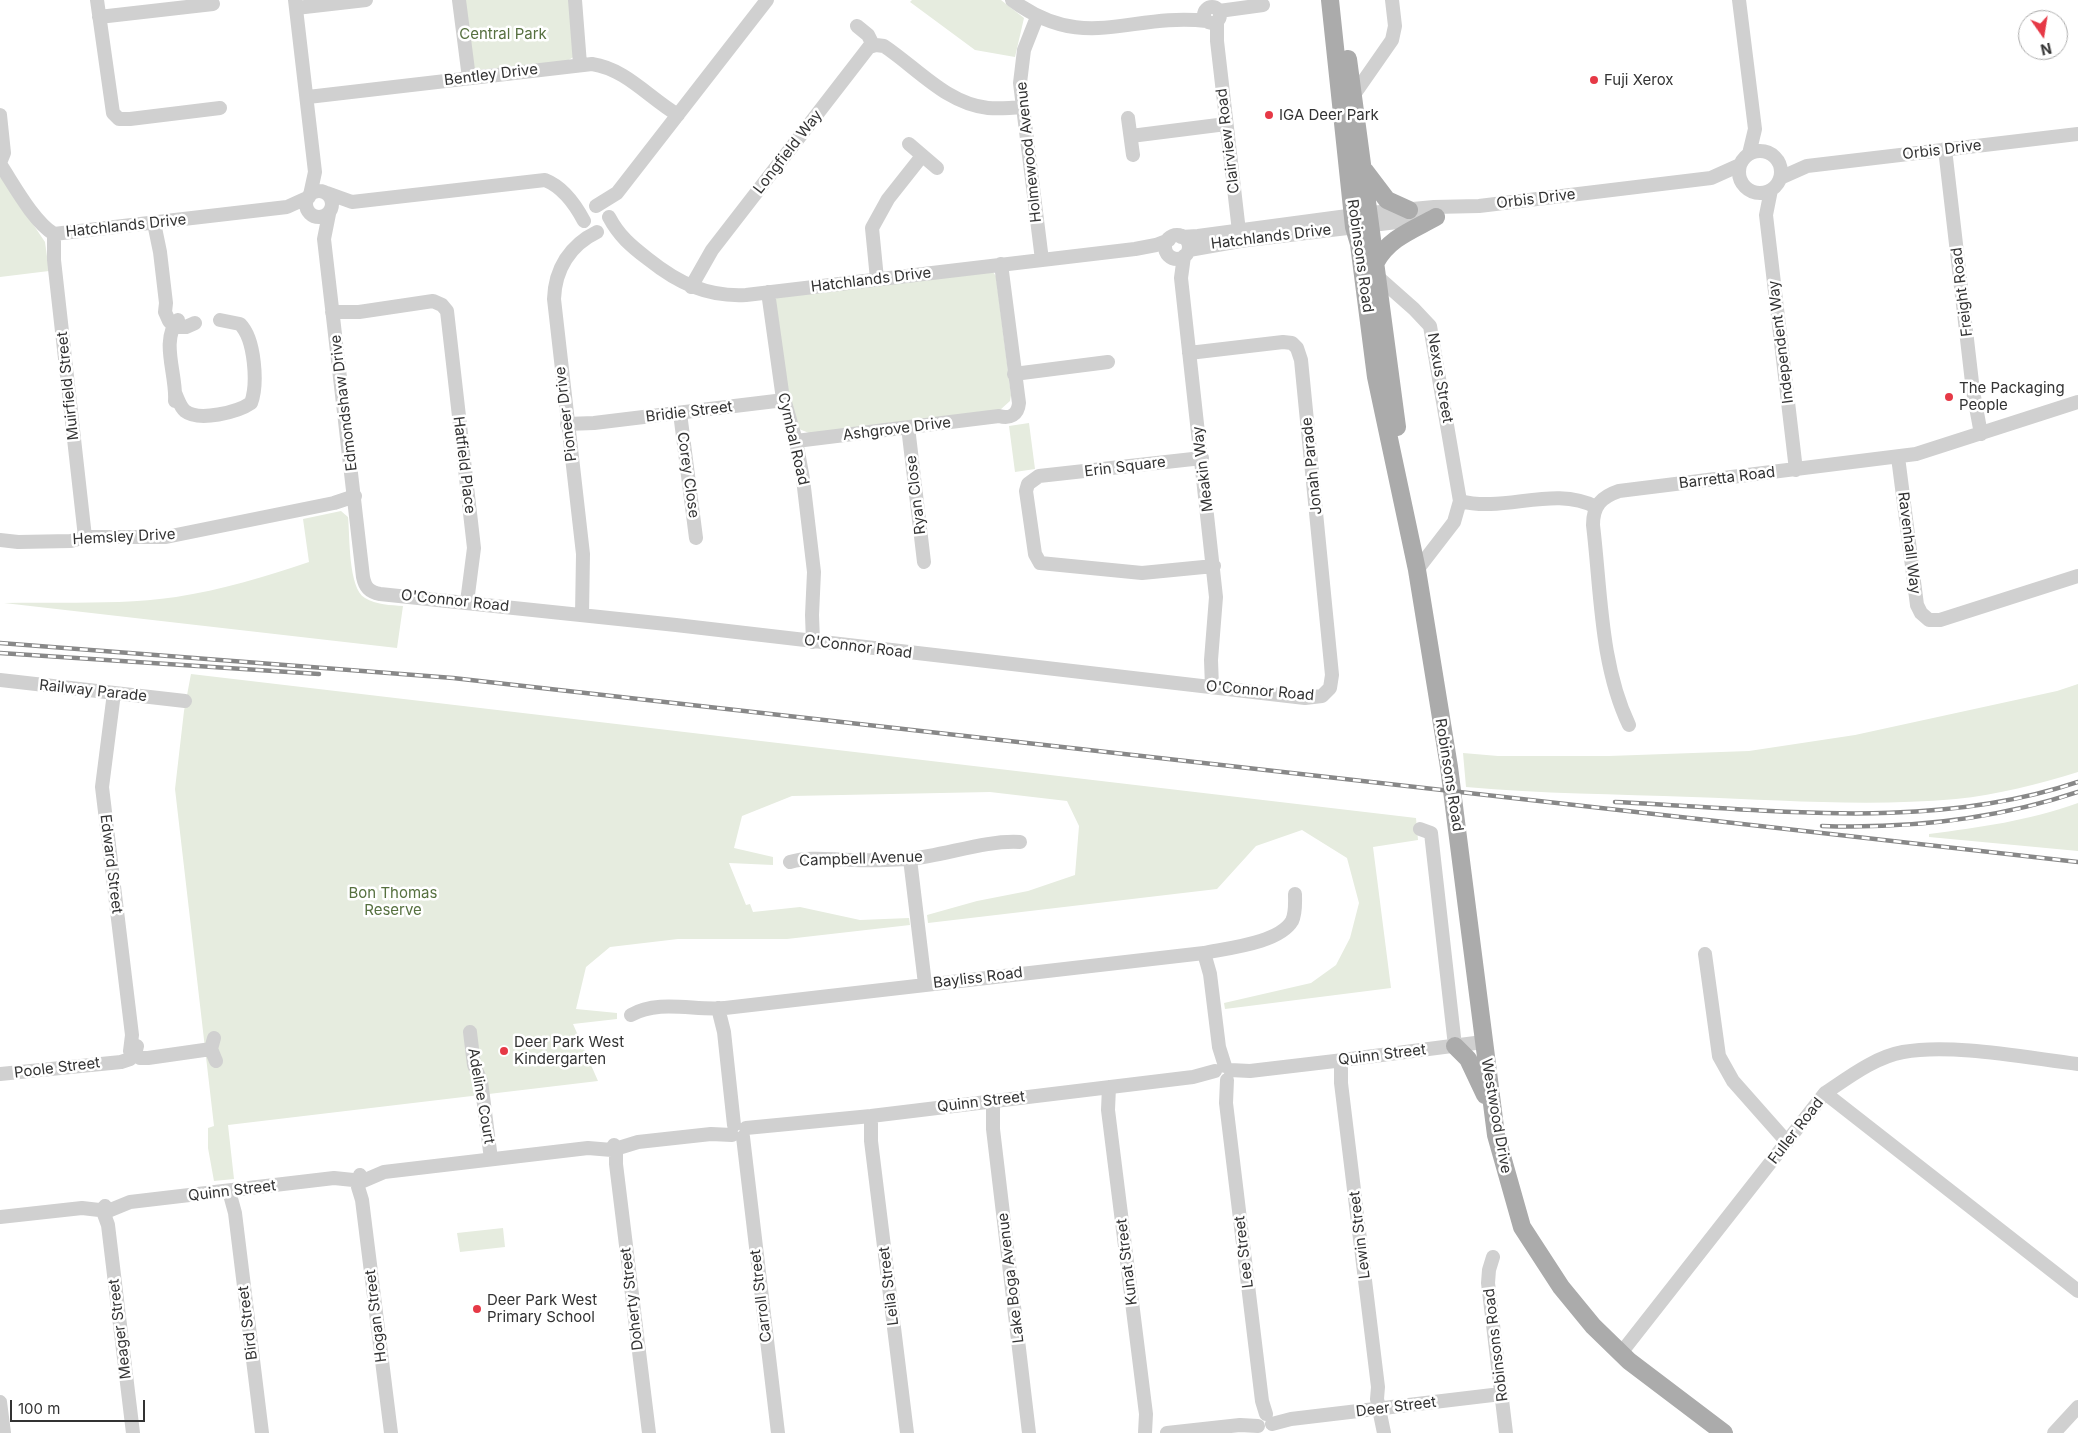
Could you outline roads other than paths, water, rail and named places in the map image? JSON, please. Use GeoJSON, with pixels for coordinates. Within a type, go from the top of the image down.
{"type":"FeatureCollection","features":[{"type":"Feature","properties":{"kind":"main road","name":"Robinsons Road"},"geometry":{"type":"LineString","coordinates":[[1330,0],[1362,220],[1377,270],[1406,510]]}},
{"type":"Feature","properties":{"kind":"main road","name":"Robinsons Road"},"geometry":{"type":"LineString","coordinates":[[1340,0],[1364,170],[1359,244],[1376,377],[1406,510],[1449,767],[1483,1042]]}},
{"type":"Feature","properties":{"kind":"main road"},"geometry":{"type":"LineString","coordinates":[[1364,170],[1387,200],[1409,210]]}},
{"type":"Feature","properties":{"kind":"main road"},"geometry":{"type":"LineString","coordinates":[[1377,270],[1383,249],[1391,241],[1436,218]]}},
{"type":"Feature","properties":{"kind":"main road","name":"Westwood Drive"},"geometry":{"type":"LineString","coordinates":[[1483,1042],[1495,1126],[1515,1208],[1532,1246],[1561,1287],[1593,1326],[1621,1353],[1724,1433]]}},
{"type":"Feature","properties":{"kind":"main road"},"geometry":{"type":"LineString","coordinates":[[1455,1046],[1468,1058],[1474,1069],[1495,1126]]}},
{"type":"Feature","properties":{"kind":"street"},"geometry":{"type":"LineString","coordinates":[[97,0],[110,102],[113,113],[119,119],[220,108]]}},
{"type":"Feature","properties":{"kind":"street"},"geometry":{"type":"LineString","coordinates":[[366,0],[295,4],[308,97],[315,172],[306,205],[313,216],[322,217],[352,202],[536,180],[552,183],[568,197],[591,230],[598,231],[608,224],[617,193],[767,0]]}},
{"type":"Feature","properties":{"kind":"street"},"geometry":{"type":"LineString","coordinates":[[459,0],[469,78]]}},
{"type":"Feature","properties":{"kind":"street"},"geometry":{"type":"LineString","coordinates":[[575,0],[583,64]]}},
{"type":"Feature","properties":{"kind":"street"},"geometry":{"type":"LineString","coordinates":[[1012,0],[1037,17],[1065,26],[1097,29],[1187,19],[1212,12],[1263,5]]}},
{"type":"Feature","properties":{"kind":"street"},"geometry":{"type":"LineString","coordinates":[[1353,96],[1392,40],[1395,26],[1392,0]]}},
{"type":"Feature","properties":{"kind":"street"},"geometry":{"type":"LineString","coordinates":[[1739,0],[1755,129],[1745,160],[1739,171],[1747,187],[1758,193],[1771,190],[1780,178],[1781,166],[1755,129]]}},
{"type":"Feature","properties":{"kind":"street"},"geometry":{"type":"LineString","coordinates":[[99,17],[213,4]]}},
{"type":"Feature","properties":{"kind":"street","name":"Clairview Road"},"geometry":{"type":"LineString","coordinates":[[1212,12],[1239,235]]}},
{"type":"Feature","properties":{"kind":"street","name":"Holmewood Avenue"},"geometry":{"type":"LineString","coordinates":[[1037,17],[1024,50],[1021,68],[1023,107],[1042,260]]}},
{"type":"Feature","properties":{"kind":"street"},"geometry":{"type":"LineString","coordinates":[[857,26],[868,35],[873,45],[884,46],[950,96],[971,105],[989,108],[1023,107]]}},
{"type":"Feature","properties":{"kind":"street","name":"Longfield Way"},"geometry":{"type":"LineString","coordinates":[[695,288],[712,250],[866,50],[873,45]]}},
{"type":"Feature","properties":{"kind":"street","name":"Bentley Drive"},"geometry":{"type":"LineString","coordinates":[[308,97],[583,64],[606,66],[622,73],[676,117]]}},
{"type":"Feature","properties":{"kind":"street"},"geometry":{"type":"LineString","coordinates":[[0,115],[4,153],[0,164]]}},
{"type":"Feature","properties":{"kind":"street"},"geometry":{"type":"LineString","coordinates":[[1128,118],[1133,155]]}},
{"type":"Feature","properties":{"kind":"street"},"geometry":{"type":"LineString","coordinates":[[1131,136],[1226,124]]}},
{"type":"Feature","properties":{"kind":"street","name":"Orbis Drive"},"geometry":{"type":"LineString","coordinates":[[1780,178],[1807,166],[2078,134]]}},
{"type":"Feature","properties":{"kind":"street"},"geometry":{"type":"LineString","coordinates":[[909,144],[937,168]]}},
{"type":"Feature","properties":{"kind":"street","name":"Freight Road"},"geometry":{"type":"LineString","coordinates":[[1945,149],[1973,390],[1981,434]]}},
{"type":"Feature","properties":{"kind":"street"},"geometry":{"type":"LineString","coordinates":[[1745,160],[1755,152],[1773,156]]}},
{"type":"Feature","properties":{"kind":"street"},"geometry":{"type":"LineString","coordinates":[[877,279],[872,228],[888,199],[922,156]]}},
{"type":"Feature","properties":{"kind":"street","name":"Orbis Drive"},"geometry":{"type":"LineString","coordinates":[[1773,156],[1807,166]]}},
{"type":"Feature","properties":{"kind":"street","name":"Orbis Drive"},"geometry":{"type":"LineString","coordinates":[[1711,178],[1745,160]]}},
{"type":"Feature","properties":{"kind":"street","name":"Hatchlands Drive"},"geometry":{"type":"LineString","coordinates":[[0,164],[36,218],[46,229],[54,234],[287,207],[309,196]]}},
{"type":"Feature","properties":{"kind":"street"},"geometry":{"type":"LineString","coordinates":[[315,172],[333,204],[329,213]]}},
{"type":"Feature","properties":{"kind":"street","name":"Orbis Drive"},"geometry":{"type":"LineString","coordinates":[[1362,220],[1409,210],[1480,206],[1711,178],[1747,187]]}},
{"type":"Feature","properties":{"kind":"street","name":"Independent Way"},"geometry":{"type":"LineString","coordinates":[[1747,187],[1766,215]]}},
{"type":"Feature","properties":{"kind":"street","name":"Independent Way"},"geometry":{"type":"LineString","coordinates":[[1771,190],[1766,215],[1796,470]]}},
{"type":"Feature","properties":{"kind":"street"},"geometry":{"type":"LineString","coordinates":[[309,196],[317,192],[326,193],[352,202]]}},
{"type":"Feature","properties":{"kind":"street"},"geometry":{"type":"LineString","coordinates":[[584,222],[585,214],[617,193]]}},
{"type":"Feature","properties":{"kind":"street"},"geometry":{"type":"LineString","coordinates":[[568,197],[602,208],[609,216]]}},
{"type":"Feature","properties":{"kind":"street","name":"Orbis Drive"},"geometry":{"type":"LineString","coordinates":[[1362,220],[1436,218],[1480,206]]}},
{"type":"Feature","properties":{"kind":"street","name":"Hatchlands Drive"},"geometry":{"type":"LineString","coordinates":[[287,207],[313,216]]}},
{"type":"Feature","properties":{"kind":"street","name":"Edmondshaw Drive"},"geometry":{"type":"LineString","coordinates":[[329,213],[324,239],[363,567],[370,587]]}},
{"type":"Feature","properties":{"kind":"street","name":"Edmondshaw Drive"},"geometry":{"type":"LineString","coordinates":[[313,216],[324,239]]}},
{"type":"Feature","properties":{"kind":"street","name":"Hatchlands Drive"},"geometry":{"type":"LineString","coordinates":[[609,216],[623,240]]}},
{"type":"Feature","properties":{"kind":"street","name":"Hatchlands Drive"},"geometry":{"type":"LineString","coordinates":[[598,231],[623,240],[671,276],[695,288],[734,296],[1135,249],[1177,249],[1239,235],[1362,220]]}},
{"type":"Feature","properties":{"kind":"street","name":"Pioneer Drive"},"geometry":{"type":"LineString","coordinates":[[578,615],[584,562],[567,427],[554,299],[559,271],[577,243],[584,222]]}},
{"type":"Feature","properties":{"kind":"street"},"geometry":{"type":"LineString","coordinates":[[157,223],[166,317],[176,324],[220,320],[240,324],[250,342],[255,385],[251,403],[232,412],[204,415],[185,411],[175,393],[169,342],[176,324]]}},
{"type":"Feature","properties":{"kind":"street","name":"Pioneer Drive"},"geometry":{"type":"LineString","coordinates":[[577,243],[598,231]]}},
{"type":"Feature","properties":{"kind":"street","name":"Muirfield Street"},"geometry":{"type":"LineString","coordinates":[[54,234],[54,260],[85,537]]}},
{"type":"Feature","properties":{"kind":"street","name":"Meakin Way"},"geometry":{"type":"LineString","coordinates":[[1177,249],[1217,604],[1207,686]]}},
{"type":"Feature","properties":{"kind":"street","name":"Ashgrove Drive"},"geometry":{"type":"LineString","coordinates":[[796,441],[998,416],[1010,408],[1017,398],[1001,264]]}},
{"type":"Feature","properties":{"kind":"street","name":"Nexus Street"},"geometry":{"type":"LineString","coordinates":[[1377,270],[1430,326],[1460,501],[1454,522]]}},
{"type":"Feature","properties":{"kind":"street","name":"Cymbal Road"},"geometry":{"type":"LineString","coordinates":[[768,292],[784,400],[796,441],[803,479],[814,572],[809,641]]}},
{"type":"Feature","properties":{"kind":"street","name":"Hatfield Place"},"geometry":{"type":"LineString","coordinates":[[333,316],[416,305],[436,310],[447,328],[474,548],[467,602]]}},
{"type":"Feature","properties":{"kind":"street","name":"Jonah Parade"},"geometry":{"type":"LineString","coordinates":[[1189,353],[1283,342],[1292,343],[1299,352],[1331,667],[1331,684],[1326,693]]}},
{"type":"Feature","properties":{"kind":"street"},"geometry":{"type":"LineString","coordinates":[[1014,374],[1108,362]]}},
{"type":"Feature","properties":{"kind":"street","name":"Bridie Street"},"geometry":{"type":"LineString","coordinates":[[567,427],[784,400]]}},
{"type":"Feature","properties":{"kind":"street","name":"Barretta Road"},"geometry":{"type":"LineString","coordinates":[[1596,507],[1608,495],[1619,491],[1916,454],[2078,402]]}},
{"type":"Feature","properties":{"kind":"street","name":"Corey Close"},"geometry":{"type":"LineString","coordinates":[[680,413],[696,538]]}},
{"type":"Feature","properties":{"kind":"street","name":"Ryan Close"},"geometry":{"type":"LineString","coordinates":[[908,427],[924,562]]}},
{"type":"Feature","properties":{"kind":"street","name":"Ravenhall Way"},"geometry":{"type":"LineString","coordinates":[[1898,457],[1917,605],[1920,613],[1929,620],[1940,620],[2078,576]]}},
{"type":"Feature","properties":{"kind":"street","name":"Erin Square"},"geometry":{"type":"LineString","coordinates":[[1202,458],[1047,477],[1033,485],[1029,499],[1035,549],[1043,557],[1060,564],[1142,573],[1214,566]]}},
{"type":"Feature","properties":{"kind":"street","name":"Nexus Street"},"geometry":{"type":"LineString","coordinates":[[1460,501],[1502,505],[1570,498],[1596,507]]}},
{"type":"Feature","properties":{"kind":"street","name":"Hemsley Drive"},"geometry":{"type":"LineString","coordinates":[[0,540],[18,542],[71,541],[85,537],[166,537],[355,500]]}},
{"type":"Feature","properties":{"kind":"street","name":"Nexus Street"},"geometry":{"type":"LineString","coordinates":[[1417,570],[1454,522],[1461,516],[1502,505]]}},
{"type":"Feature","properties":{"kind":"street"},"geometry":{"type":"LineString","coordinates":[[1596,507],[1593,525],[1609,663],[1614,688],[1629,725]]}},
{"type":"Feature","properties":{"kind":"street","name":"O'Connor Road"},"geometry":{"type":"LineString","coordinates":[[370,587],[388,593],[1305,698],[1318,697],[1326,693]]}},
{"type":"Feature","properties":{"kind":"street","name":"Railway Parade"},"geometry":{"type":"LineString","coordinates":[[0,680],[185,701]]}},
{"type":"Feature","properties":{"kind":"street","name":"Edward Street"},"geometry":{"type":"LineString","coordinates":[[114,693],[102,787],[135,1052]]}},
{"type":"Feature","properties":{"kind":"street","name":"Robinsons Road"},"geometry":{"type":"LineString","coordinates":[[1420,829],[1431,833],[1455,1046]]}},
{"type":"Feature","properties":{"kind":"street","name":"Campbell Avenue"},"geometry":{"type":"LineString","coordinates":[[790,862],[810,859],[858,861],[910,859],[957,852],[995,842],[1020,842]]}},
{"type":"Feature","properties":{"kind":"street"},"geometry":{"type":"LineString","coordinates":[[910,859],[924,984]]}},
{"type":"Feature","properties":{"kind":"street","name":"Bayliss Road"},"geometry":{"type":"LineString","coordinates":[[632,1015],[643,1008],[660,1006],[722,1008],[1208,952],[1269,939],[1282,932],[1292,921],[1296,908],[1295,894]]}},
{"type":"Feature","properties":{"kind":"street","name":"Lee Street"},"geometry":{"type":"LineString","coordinates":[[1208,952],[1265,1422]]}},
{"type":"Feature","properties":{"kind":"street"},"geometry":{"type":"LineString","coordinates":[[1705,954],[1719,1056],[1733,1081],[1787,1142]]}},
{"type":"Feature","properties":{"kind":"street","name":"Carroll Street"},"geometry":{"type":"LineString","coordinates":[[722,1008],[733,1104],[744,1158],[778,1433]]}},
{"type":"Feature","properties":{"kind":"street","name":"Adeline Court"},"geometry":{"type":"LineString","coordinates":[[470,1032],[474,1065],[481,1080],[491,1159]]}},
{"type":"Feature","properties":{"kind":"street","name":"Quinn Street"},"geometry":{"type":"LineString","coordinates":[[0,1217],[82,1208],[89,1205],[106,1213],[121,1201],[130,1202],[232,1191],[334,1178],[342,1175],[360,1179],[375,1171],[384,1172],[588,1148],[598,1145],[614,1148],[630,1141],[638,1142],[739,1131],[1338,1061],[1483,1042]]}},
{"type":"Feature","properties":{"kind":"street","name":"Fuller Road"},"geometry":{"type":"LineString","coordinates":[[1621,1353],[1826,1093],[1860,1070],[1901,1052],[1935,1048],[2078,1064]]}},
{"type":"Feature","properties":{"kind":"street"},"geometry":{"type":"LineString","coordinates":[[135,1052],[140,1058],[148,1058],[213,1049]]}},
{"type":"Feature","properties":{"kind":"street","name":"Poole Street"},"geometry":{"type":"LineString","coordinates":[[0,1074],[113,1061],[135,1052]]}},
{"type":"Feature","properties":{"kind":"street","name":"Lewin Street"},"geometry":{"type":"LineString","coordinates":[[1338,1061],[1384,1431]]}},
{"type":"Feature","properties":{"kind":"street","name":"Kunat Street"},"geometry":{"type":"LineString","coordinates":[[1105,1088],[1146,1414],[1151,1433]]}},
{"type":"Feature","properties":{"kind":"street"},"geometry":{"type":"LineString","coordinates":[[1826,1093],[2078,1291]]}},
{"type":"Feature","properties":{"kind":"street","name":"Lake Boga Avenue"},"geometry":{"type":"LineString","coordinates":[[989,1101],[1030,1431]]}},
{"type":"Feature","properties":{"kind":"street","name":"Leila Street"},"geometry":{"type":"LineString","coordinates":[[868,1116],[906,1432]]}},
{"type":"Feature","properties":{"kind":"street","name":"Doherty Street"},"geometry":{"type":"LineString","coordinates":[[614,1148],[649,1433]]}},
{"type":"Feature","properties":{"kind":"street","name":"Hogan Street"},"geometry":{"type":"LineString","coordinates":[[360,1179],[391,1433]]}},
{"type":"Feature","properties":{"kind":"street","name":"Bird Street"},"geometry":{"type":"LineString","coordinates":[[232,1191],[262,1433]]}},
{"type":"Feature","properties":{"kind":"street","name":"Meager Street"},"geometry":{"type":"LineString","coordinates":[[106,1213],[133,1433]]}},
{"type":"Feature","properties":{"kind":"street","name":"Robinsons Road"},"geometry":{"type":"LineString","coordinates":[[1493,1258],[1488,1270],[1488,1283],[1506,1433]]}},
{"type":"Feature","properties":{"kind":"street","name":"Deer Street"},"geometry":{"type":"LineString","coordinates":[[1167,1433],[1501,1394]]}},
{"type":"Feature","properties":{"kind":"street"},"geometry":{"type":"LineString","coordinates":[[0,1402],[4,1433]]}},
{"type":"Feature","properties":{"kind":"street"},"geometry":{"type":"LineString","coordinates":[[2054,1433],[2078,1407]]}},
{"type":"Feature","properties":{"kind":"street","name":"Kunat Street"},"geometry":{"type":"LineString","coordinates":[[1145,1433],[1146,1414]]}},
{"type":"Feature","properties":{"kind":"railway"},"geometry":{"type":"LineString","coordinates":[[0,643],[453,678],[2078,862]]}},
{"type":"Feature","properties":{"kind":"railway"},"geometry":{"type":"LineString","coordinates":[[0,653],[319,674]]}},
{"type":"Feature","properties":{"kind":"railway"},"geometry":{"type":"LineString","coordinates":[[1615,802],[1790,812],[1907,812],[1964,807],[2022,798],[2078,782]]}},
{"type":"Feature","properties":{"kind":"railway"},"geometry":{"type":"LineString","coordinates":[[1822,826],[1888,826],[1952,821],[2015,810],[2078,792]]}},
{"type":"Feature","properties":{"kind":"place","name":"Fuji Xerox"},"geometry":{"type":"Point","coordinates":[1594,80]}},
{"type":"Feature","properties":{"kind":"place","name":"IGA Deer Park"},"geometry":{"type":"Point","coordinates":[1269,115]}},
{"type":"Feature","properties":{"kind":"place","name":"The Packaging People"},"geometry":{"type":"Point","coordinates":[1949,397]}},
{"type":"Feature","properties":{"kind":"place","name":"Deer Park West Kindergarten"},"geometry":{"type":"Point","coordinates":[504,1051]}},
{"type":"Feature","properties":{"kind":"place","name":"Deer Park West Primary School"},"geometry":{"type":"Point","coordinates":[477,1309]}},
{"type":"Feature","properties":{"kind":"park label","name":"Central Park"},"geometry":{"type":"Point","coordinates":[503,34]}},
{"type":"Feature","properties":{"kind":"park label","name":"Bon Thomas Reserve"},"geometry":{"type":"Point","coordinates":[393,902]}}]}
